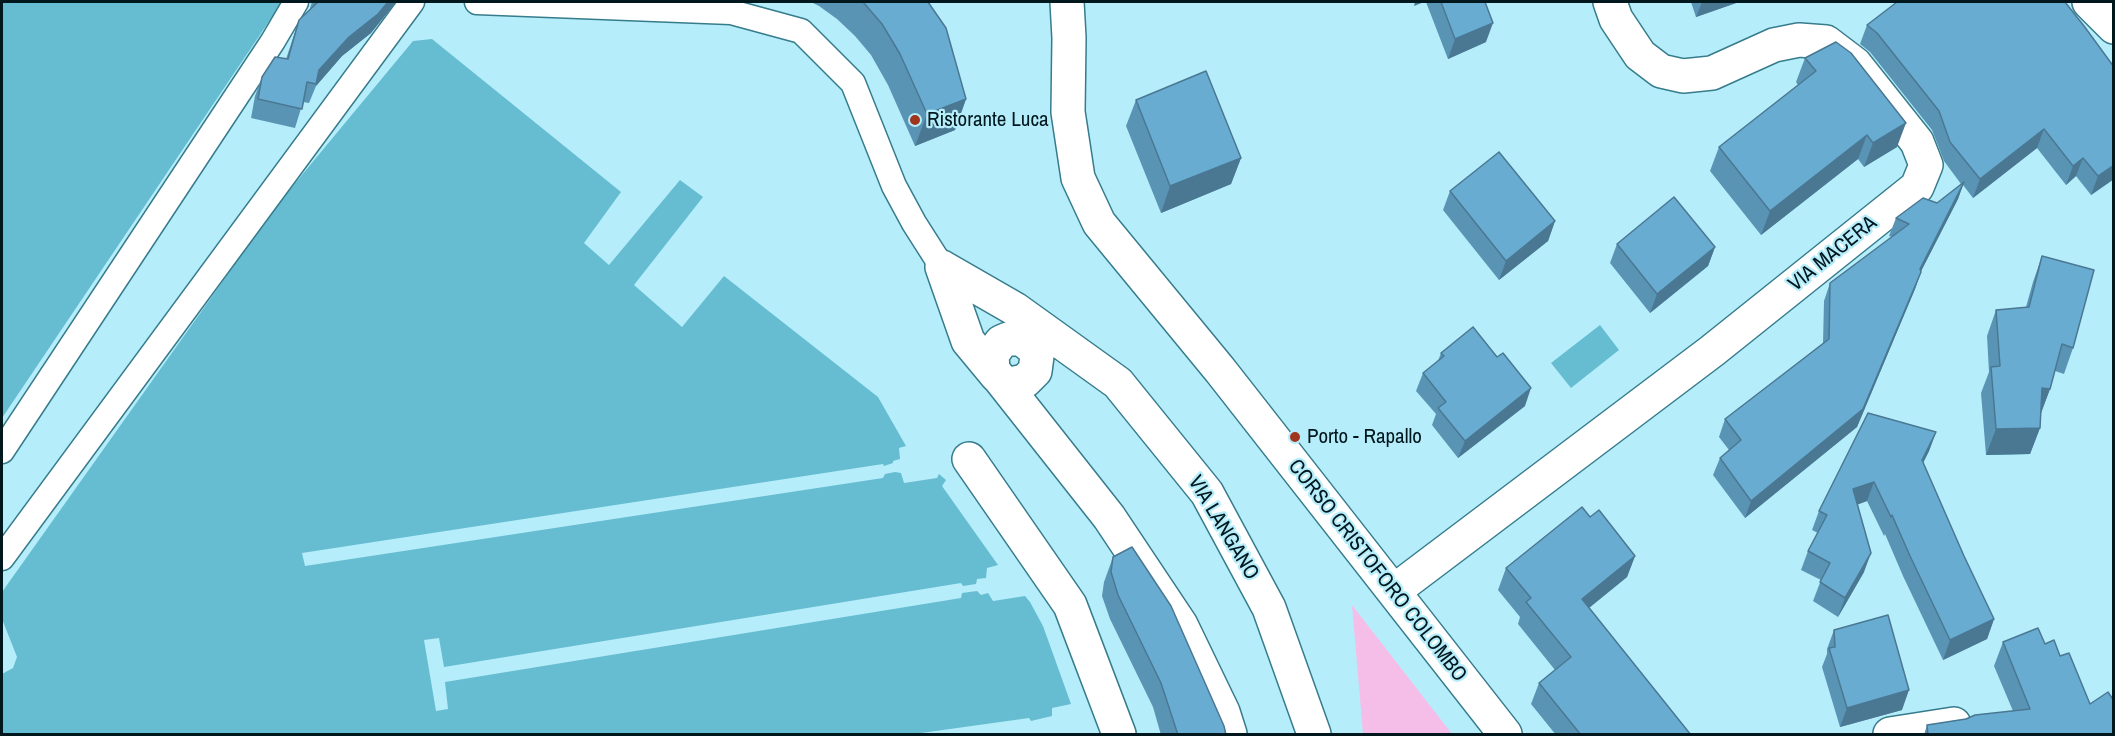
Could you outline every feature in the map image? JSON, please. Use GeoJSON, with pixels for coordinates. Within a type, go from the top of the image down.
{"type":"FeatureCollection","features":[{"type":"Feature","properties":{"kind":"street","name":"CORSO CRISTOFORO COLOMBO"},"geometry":{"type":"LineString","coordinates":[[1067,2],[1068,112],[1078,178],[1099,223],[1220,370],[1505,735]]}},
{"type":"Feature","properties":{"kind":"street","name":"VIA MACERA"},"geometry":{"type":"LineString","coordinates":[[1394,591],[1712,351],[1834,254],[1917,186],[1926,165],[1917,142],[1855,64],[1826,42],[1799,40],[1774,45],[1712,73],[1683,76],[1662,71],[1640,55],[1616,19],[1610,2]]}},
{"type":"Feature","properties":{"kind":"street"},"geometry":{"type":"LineString","coordinates":[[2090,2],[2114,27]]}},
{"type":"Feature","properties":{"kind":"street","name":"VIA LANGANO"},"geometry":{"type":"LineString","coordinates":[[942,267],[1015,309],[1118,383],[1207,493],[1269,608],[1314,735]]}},
{"type":"Feature","properties":{"kind":"street"},"geometry":{"type":"LineString","coordinates":[[942,267],[968,341],[1000,378],[1109,517],[1181,626],[1223,712],[1230,735]]}},
{"type":"Feature","properties":{"kind":"street"},"geometry":{"type":"LineString","coordinates":[[1001,342],[1047,331]]}},
{"type":"Feature","properties":{"kind":"street"},"geometry":{"type":"LineString","coordinates":[[1035,371],[1037,356],[1029,343],[1015,338],[1001,342],[992,354],[992,363],[1000,378],[1010,384],[1025,381],[1035,371],[1047,331]]}},
{"type":"Feature","properties":{"kind":"street"},"geometry":{"type":"LineString","coordinates":[[969,459],[1070,605],[1119,735]]}},
{"type":"Feature","properties":{"kind":"street"},"geometry":{"type":"LineString","coordinates":[[1890,735],[1954,724]]}},
{"type":"Feature","properties":{"kind":"lane"},"geometry":{"type":"LineString","coordinates":[[2,451],[273,41],[296,2]]}},
{"type":"Feature","properties":{"kind":"lane"},"geometry":{"type":"LineString","coordinates":[[2,558],[412,2]]}},
{"type":"Feature","properties":{"kind":"lane"},"geometry":{"type":"LineString","coordinates":[[477,2],[731,12],[801,31],[853,83],[894,186],[942,267]]}},
{"type":"Feature","properties":{"kind":"shaded area"},"geometry":{"type":"Polygon","coordinates":[[[1352,605],[1452,734],[1363,734],[1352,605]]]}},
{"type":"Feature","properties":{"kind":"water"},"geometry":{"type":"Polygon","coordinates":[[[2,2],[282,2],[2,418],[2,2]]]}},
{"type":"Feature","properties":{"kind":"water"},"geometry":{"type":"Polygon","coordinates":[[[432,39],[621,192],[584,243],[609,265],[680,180],[703,197],[634,285],[682,327],[724,276],[878,397],[906,446],[899,448],[900,459],[884,466],[883,464],[302,553],[305,566],[883,478],[885,474],[895,472],[901,473],[904,483],[937,478],[939,474],[946,480],[942,486],[998,565],[987,568],[986,578],[977,579],[976,584],[963,586],[961,583],[444,667],[439,638],[424,640],[436,711],[448,709],[445,682],[961,598],[962,593],[977,591],[981,595],[988,593],[993,601],[1025,596],[1030,602],[1043,626],[1071,704],[1052,708],[1052,716],[1031,721],[1029,718],[914,734],[2,734],[2,674],[13,668],[17,657],[2,619],[2,592],[277,205],[413,41],[432,39]]]}},
{"type":"Feature","properties":{"kind":"water"},"geometry":{"type":"Polygon","coordinates":[[[1600,325],[1619,350],[1571,388],[1551,363],[1600,325]]]}},
{"type":"Feature","properties":{"kind":"building"},"geometry":{"type":"Polygon","coordinates":[[[318,2],[388,2],[378,14],[349,37],[319,70],[316,84],[307,82],[302,109],[258,99],[262,77],[275,57],[288,59],[299,20],[318,2]]]}},
{"type":"Feature","properties":{"kind":"building"},"geometry":{"type":"Polygon","coordinates":[[[863,2],[928,2],[946,28],[966,99],[927,114],[900,54],[882,24],[863,2]]]}},
{"type":"Feature","properties":{"kind":"building"},"geometry":{"type":"Polygon","coordinates":[[[1441,2],[1485,2],[1493,23],[1455,39],[1441,2]]]}},
{"type":"Feature","properties":{"kind":"building"},"geometry":{"type":"Polygon","coordinates":[[[1897,2],[2065,2],[2114,67],[2114,165],[2098,176],[2083,158],[2073,166],[2044,129],[1980,179],[1950,142],[1939,111],[1877,33],[1867,25],[1897,2]]]}},
{"type":"Feature","properties":{"kind":"building"},"geometry":{"type":"Polygon","coordinates":[[[1836,42],[1851,53],[1906,123],[1873,143],[1867,135],[1770,211],[1719,147],[1816,71],[1805,58],[1836,42]]]}},
{"type":"Feature","properties":{"kind":"building"},"geometry":{"type":"Polygon","coordinates":[[[1206,71],[1241,158],[1170,186],[1136,100],[1206,71]]]}},
{"type":"Feature","properties":{"kind":"building"},"geometry":{"type":"Polygon","coordinates":[[[1499,152],[1555,221],[1506,261],[1450,191],[1499,152]]]}},
{"type":"Feature","properties":{"kind":"building"},"geometry":{"type":"Polygon","coordinates":[[[1964,182],[1920,269],[1921,272],[1863,409],[1751,501],[1720,458],[1741,440],[1725,419],[1829,339],[1830,283],[1909,224],[1896,218],[1923,198],[1937,203],[1964,182]]]}},
{"type":"Feature","properties":{"kind":"building"},"geometry":{"type":"Polygon","coordinates":[[[1674,197],[1715,247],[1657,294],[1617,244],[1674,197]]]}},
{"type":"Feature","properties":{"kind":"building"},"geometry":{"type":"Polygon","coordinates":[[[2042,256],[2094,270],[2073,348],[2062,344],[2050,389],[2042,388],[2040,428],[1996,429],[1991,367],[2000,366],[1996,310],[2029,307],[2042,256]]]}},
{"type":"Feature","properties":{"kind":"building"},"geometry":{"type":"Polygon","coordinates":[[[1473,327],[1497,357],[1503,353],[1531,388],[1465,441],[1438,408],[1446,402],[1423,373],[1444,356],[1441,353],[1473,327]]]}},
{"type":"Feature","properties":{"kind":"building"},"geometry":{"type":"Polygon","coordinates":[[[1868,413],[1936,432],[1922,460],[1994,619],[1950,640],[1892,515],[1891,517],[1874,482],[1853,489],[1871,553],[1845,598],[1820,582],[1830,563],[1808,551],[1827,515],[1819,511],[1868,413]]]}},
{"type":"Feature","properties":{"kind":"building"},"geometry":{"type":"Polygon","coordinates":[[[1582,507],[1590,517],[1599,510],[1635,556],[1582,599],[1691,735],[1581,735],[1539,683],[1571,657],[1526,602],[1531,598],[1506,568],[1582,507]]]}},
{"type":"Feature","properties":{"kind":"building"},"geometry":{"type":"Polygon","coordinates":[[[1132,547],[1171,606],[1226,735],[1178,735],[1161,683],[1118,595],[1111,572],[1113,557],[1132,547]]]}},
{"type":"Feature","properties":{"kind":"building"},"geometry":{"type":"Polygon","coordinates":[[[1888,615],[1909,690],[1847,708],[1829,648],[1835,647],[1834,630],[1888,615]]]}},
{"type":"Feature","properties":{"kind":"building"},"geometry":{"type":"Polygon","coordinates":[[[2038,628],[2045,644],[2054,640],[2060,656],[2069,653],[2090,704],[2108,692],[2114,701],[2114,735],[1928,735],[1927,725],[1966,719],[1975,715],[2030,709],[2003,642],[2038,628]]]}},
{"type":"Feature","properties":{"kind":"place","name":"Ristorante Luca"},"geometry":{"type":"Point","coordinates":[915,120]}},
{"type":"Feature","properties":{"kind":"place","name":"Porto - Rapallo"},"geometry":{"type":"Point","coordinates":[1295,437]}}]}
